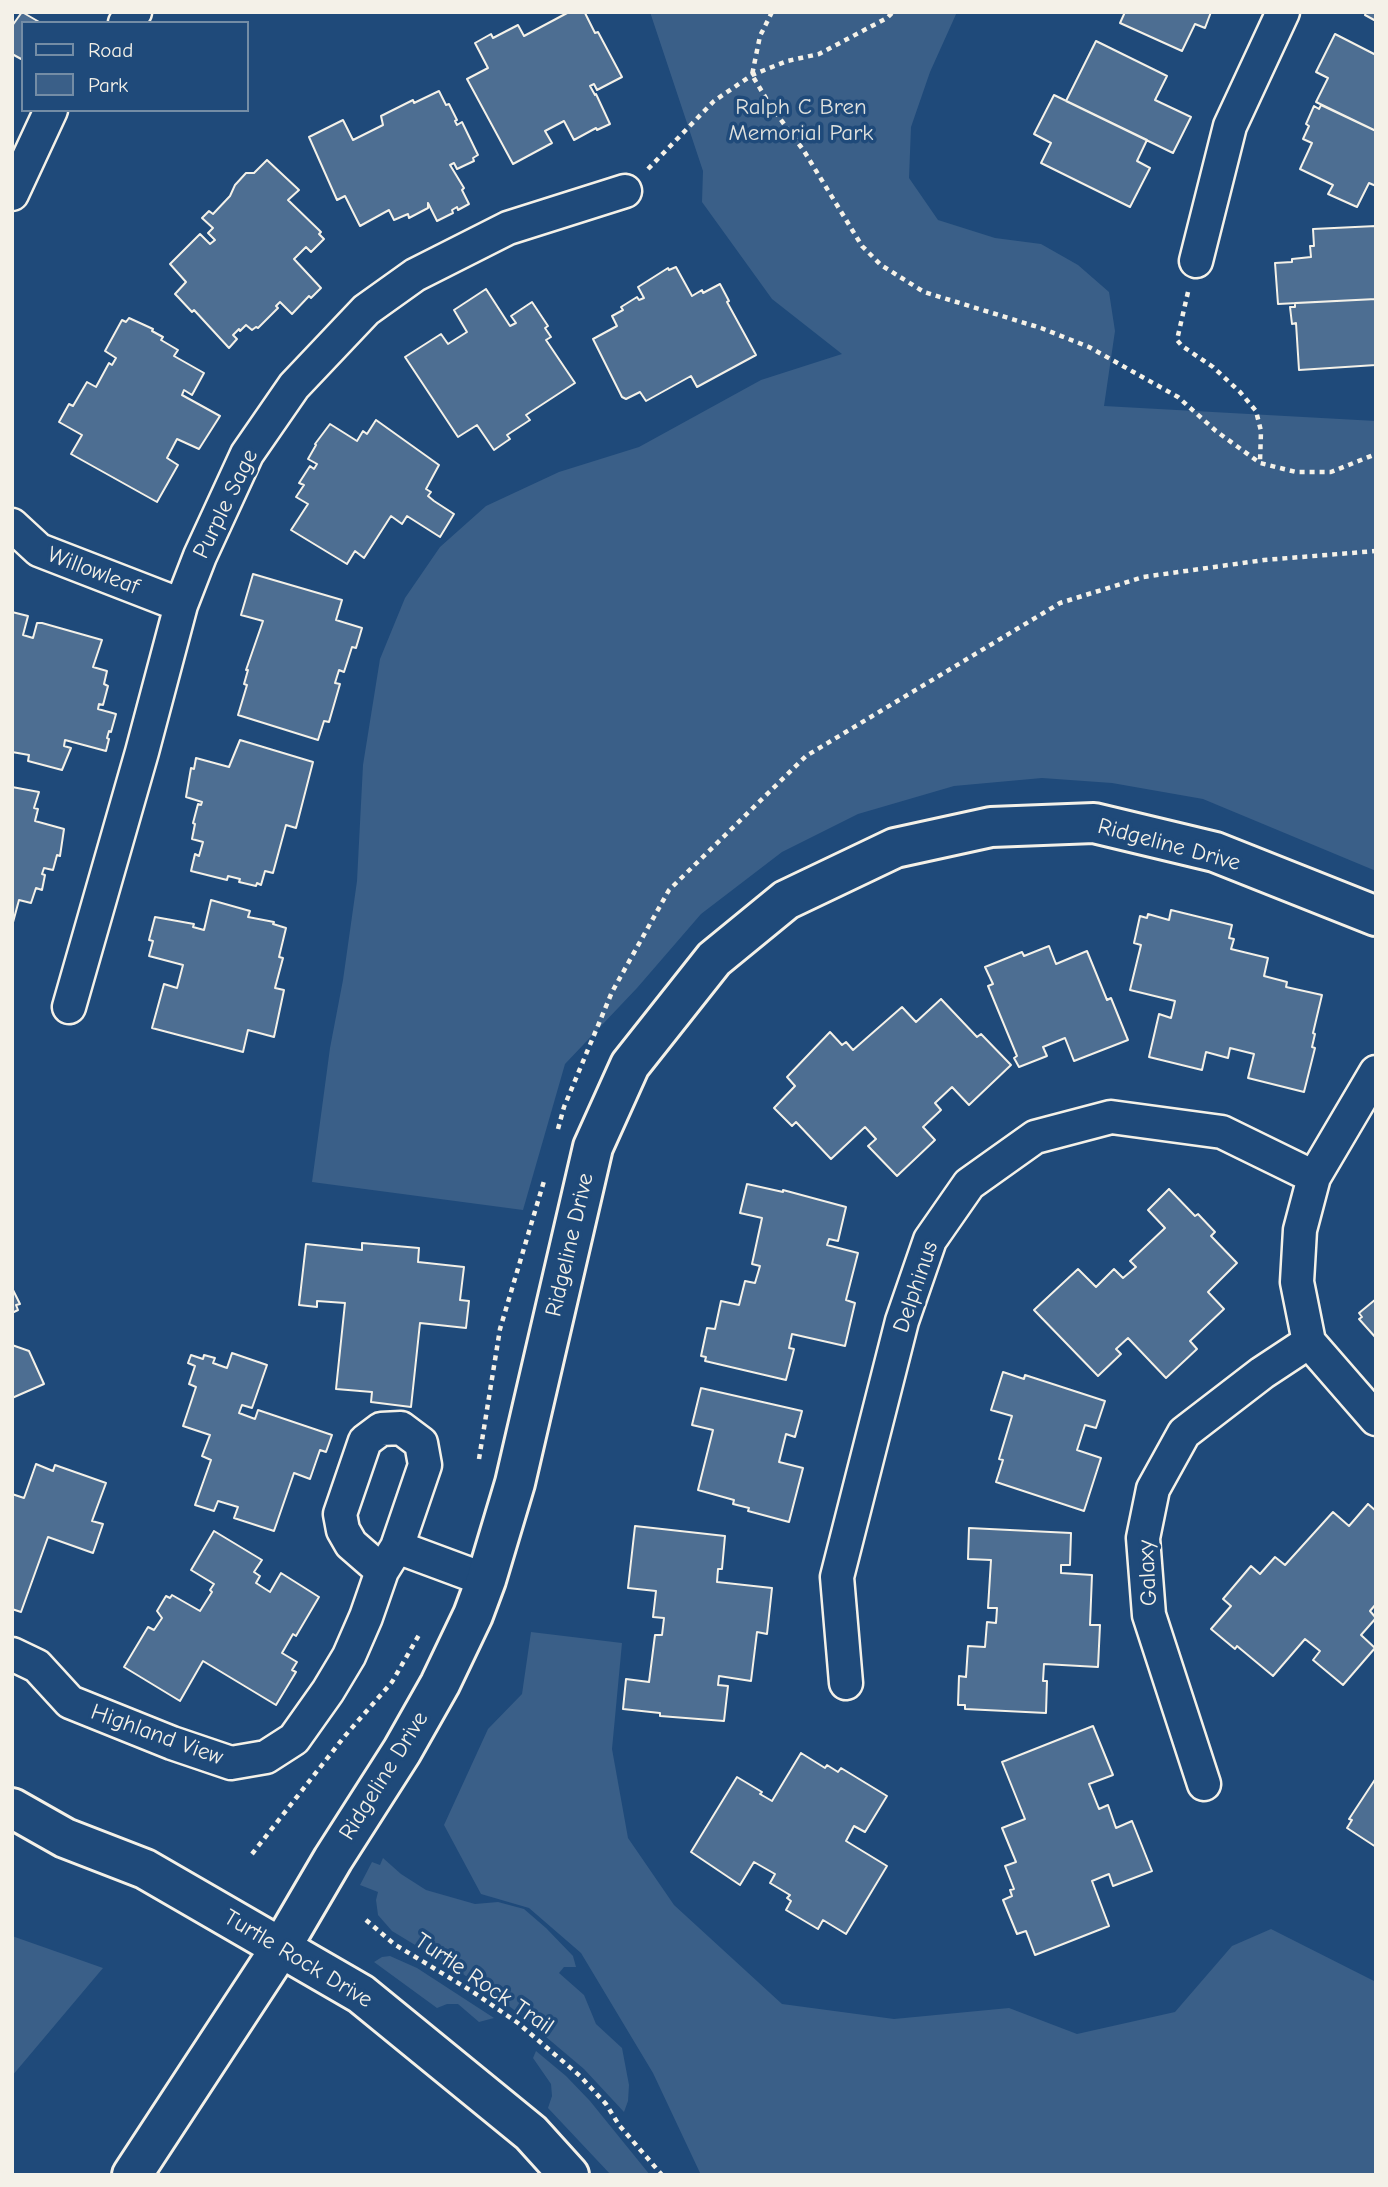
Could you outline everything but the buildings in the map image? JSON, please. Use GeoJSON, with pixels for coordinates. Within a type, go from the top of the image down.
{"type":"FeatureCollection","features":[{"type":"Feature","properties":{"kind":"street"},"geometry":{"type":"LineString","coordinates":[[1196,261],[1230,126],[1283,12]]}},
{"type":"Feature","properties":{"kind":"street"},"geometry":{"type":"LineString","coordinates":[[12,194],[50,112]]}},
{"type":"Feature","properties":{"kind":"street","name":"Purple Sage"},"geometry":{"type":"LineString","coordinates":[[69,1007],[138,766],[180,605],[247,454],[294,386],[366,310],[415,275],[508,228],[625,191]]}},
{"type":"Feature","properties":{"kind":"street","name":"Willowleaf"},"geometry":{"type":"LineString","coordinates":[[12,525],[39,550],[180,605]]}},
{"type":"Feature","properties":{"kind":"street","name":"Ridgeline Drive"},"geometry":{"type":"LineString","coordinates":[[132,2175],[282,1947],[402,1751],[434,1695],[473,1615],[515,1483],[593,1147],[630,1065],[714,959],[786,900],[895,848],[991,827],[1094,823],[1215,852],[1376,916]]}},
{"type":"Feature","properties":{"kind":"street"},"geometry":{"type":"LineString","coordinates":[[1376,1072],[1314,1177],[1300,1230],[1297,1282],[1309,1342],[1376,1419]]}},
{"type":"Feature","properties":{"kind":"street","name":"Delphinus"},"geometry":{"type":"LineString","coordinates":[[846,1683],[837,1577],[902,1321],[930,1240],[968,1184],[1035,1137],[1111,1117],[1222,1132],[1314,1177]]}},
{"type":"Feature","properties":{"kind":"street","name":"Galaxy"},"geometry":{"type":"LineString","coordinates":[[1204,1784],[1149,1615],[1143,1538],[1153,1489],[1184,1433],[1262,1373],[1309,1342]]}},
{"type":"Feature","properties":{"kind":"street","name":"Highland View"},"geometry":{"type":"LineString","coordinates":[[12,1654],[37,1666],[70,1702],[172,1743],[231,1763],[266,1757],[294,1739],[349,1656],[389,1559],[486,1580]]}},
{"type":"Feature","properties":{"kind":"street","name":"Turtle Rock Drive"},"geometry":{"type":"LineString","coordinates":[[12,1808],[65,1838],[145,1869],[361,1994],[531,2133],[569,2175]]}},
{"type":"Feature","properties":{"kind":"street","name":"Turtle Rock Drive"},"geometry":{"type":"LineString","coordinates":[[12,1835],[65,1838]]}},
{"type":"Feature","properties":{"kind":"path"},"geometry":{"type":"LineString","coordinates":[[772,12],[760,36],[752,75],[804,151],[862,246],[881,265],[924,292],[1041,328],[1089,347],[1178,397],[1216,431],[1260,463],[1296,472],[1331,472],[1376,454]]}},
{"type":"Feature","properties":{"kind":"path"},"geometry":{"type":"LineString","coordinates":[[625,191],[714,101],[752,75],[787,61],[819,54],[887,18],[893,12]]}},
{"type":"Feature","properties":{"kind":"path"},"geometry":{"type":"LineString","coordinates":[[1196,261],[1177,340],[1213,367],[1256,411],[1261,431],[1260,463]]}},
{"type":"Feature","properties":{"kind":"path"},"geometry":{"type":"LineString","coordinates":[[252,1854],[391,1682],[422,1629]]}},
{"type":"Feature","properties":{"kind":"path","name":"Turtle Rock Trail"},"geometry":{"type":"LineString","coordinates":[[366,1920],[394,1944],[518,2023],[580,2077],[606,2104],[619,2125],[662,2175]]}},
{"type":"Feature","properties":{"kind":"green space","name":"Ralph C Bren Memorial Park"},"geometry":{"type":"Polygon","coordinates":[[[650,12],[957,12],[930,72],[911,127],[909,178],[938,220],[995,238],[1041,244],[1078,265],[1109,292],[1115,331],[1104,406],[1376,421],[1376,871],[1203,799],[1112,783],[1042,778],[954,786],[858,814],[782,852],[701,914],[637,988],[565,1064],[523,1210],[312,1182],[357,881],[363,765],[380,659],[405,598],[440,547],[486,506],[559,472],[639,447],[761,380],[842,354],[772,299],[702,202],[703,171],[650,12]]]}},
{"type":"Feature","properties":{"kind":"green space"},"geometry":{"type":"Polygon","coordinates":[[[531,1632],[622,1643],[612,1749],[628,1838],[674,1905],[782,2004],[894,2019],[1009,2008],[1077,2034],[1175,2012],[1232,1946],[1271,1929],[1376,1982],[1376,2175],[701,2175],[653,2073],[581,1953],[529,1908],[481,1894],[444,1825],[488,1729],[522,1694],[531,1632]]]}},
{"type":"Feature","properties":{"kind":"green space"},"geometry":{"type":"Polygon","coordinates":[[[383,1858],[426,1890],[475,1904],[498,1902],[524,1909],[573,1956],[576,1967],[564,1967],[559,1973],[584,1995],[596,2024],[622,2048],[629,2085],[624,2112],[584,2069],[513,2009],[463,1974],[392,1931],[378,1915],[378,1892],[360,1885],[372,1862],[380,1865],[383,1858]]]}},
{"type":"Feature","properties":{"kind":"green space"},"geometry":{"type":"Polygon","coordinates":[[[12,1936],[103,1968],[12,2076],[12,1936]]]}},
{"type":"Feature","properties":{"kind":"green space"},"geometry":{"type":"Polygon","coordinates":[[[390,1956],[417,1968],[494,2018],[479,2022],[458,2004],[437,2008],[374,1962],[390,1956]]]}},
{"type":"Feature","properties":{"kind":"green space"},"geometry":{"type":"Polygon","coordinates":[[[536,2051],[590,2101],[650,2175],[611,2175],[548,2108],[552,2096],[551,2084],[533,2058],[536,2051]]]}}]}
